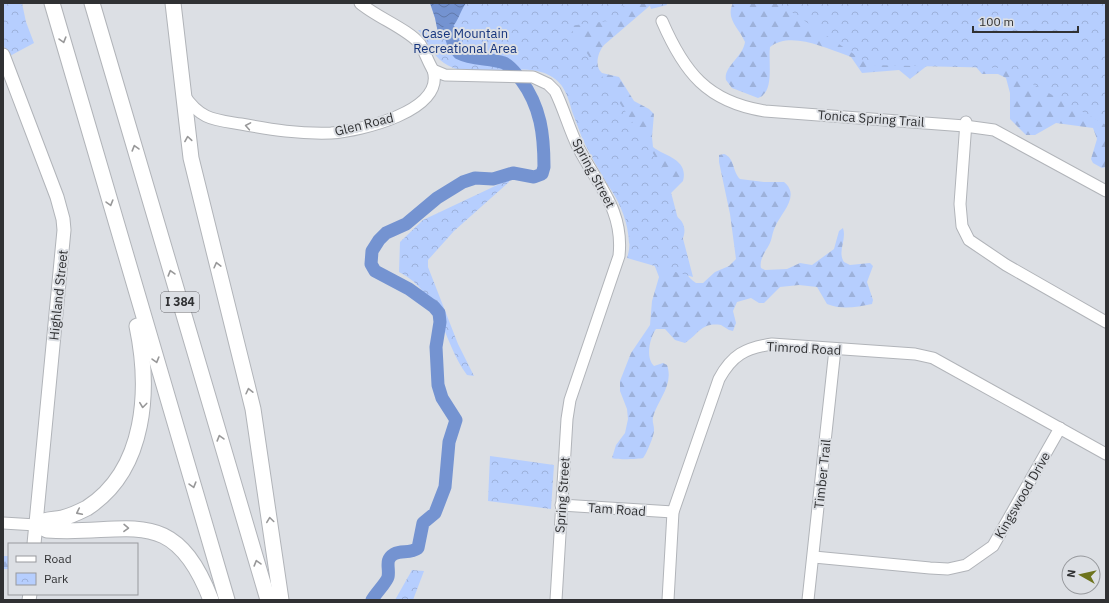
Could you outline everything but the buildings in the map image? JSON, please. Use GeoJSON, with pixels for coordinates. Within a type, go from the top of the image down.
{"type":"FeatureCollection","features":[{"type":"Feature","properties":{"kind":"highway","name":"I 384"},"geometry":{"type":"LineString","coordinates":[[52,3],[227,600]]}},
{"type":"Feature","properties":{"kind":"highway","name":"I 384"},"geometry":{"type":"LineString","coordinates":[[92,3],[268,600]]}},
{"type":"Feature","properties":{"kind":"highway"},"geometry":{"type":"LineString","coordinates":[[172,3],[182,91],[195,177],[253,409],[280,600]]}},
{"type":"Feature","properties":{"kind":"highway"},"geometry":{"type":"LineString","coordinates":[[36,525],[44,520],[62,518],[74,514],[96,501],[118,476],[135,443],[143,406],[144,375],[141,347],[130,288],[126,256]]}},
{"type":"Feature","properties":{"kind":"highway"},"geometry":{"type":"LineString","coordinates":[[36,525],[47,530],[128,528],[143,530],[160,535],[176,544],[191,558],[200,573],[211,600]]}},
{"type":"Feature","properties":{"kind":"main road","name":"Highland Street"},"geometry":{"type":"LineString","coordinates":[[3,55],[57,197],[63,219],[64,230],[34,543]]}},
{"type":"Feature","properties":{"kind":"street"},"geometry":{"type":"LineString","coordinates":[[360,3],[408,34],[420,44],[432,70]]}},
{"type":"Feature","properties":{"kind":"street","name":"Tonica Spring Trail"},"geometry":{"type":"LineString","coordinates":[[662,21],[685,66],[714,93],[737,105],[765,110],[966,124],[994,130],[1106,191]]}},
{"type":"Feature","properties":{"kind":"street","name":"Glen Road"},"geometry":{"type":"LineString","coordinates":[[182,91],[192,106],[208,117],[286,133],[333,133],[378,124],[404,114],[421,103],[430,93],[435,78],[432,70]]}},
{"type":"Feature","properties":{"kind":"street","name":"Spring Street"},"geometry":{"type":"LineString","coordinates":[[432,70],[445,75],[518,76],[539,79],[555,91],[578,147],[612,206],[619,228],[619,256],[570,400],[567,419],[556,600]]}},
{"type":"Feature","properties":{"kind":"street"},"geometry":{"type":"LineString","coordinates":[[966,124],[960,204],[962,226],[969,240],[1006,265],[1106,322]]}},
{"type":"Feature","properties":{"kind":"street","name":"Timrod Road"},"geometry":{"type":"LineString","coordinates":[[668,600],[673,512],[719,379],[727,365],[739,354],[749,349],[772,344],[915,354],[933,358],[1106,454]]}},
{"type":"Feature","properties":{"kind":"street","name":"Timber Trail"},"geometry":{"type":"LineString","coordinates":[[808,600],[814,557],[835,349]]}},
{"type":"Feature","properties":{"kind":"street","name":"Kingswood Drive"},"geometry":{"type":"LineString","coordinates":[[814,557],[948,569],[966,565],[993,546],[1060,428]]}},
{"type":"Feature","properties":{"kind":"street","name":"Tam Road"},"geometry":{"type":"LineString","coordinates":[[561,505],[673,512]]}},
{"type":"Feature","properties":{"kind":"street"},"geometry":{"type":"LineString","coordinates":[[3,523],[36,525]]}},
{"type":"Feature","properties":{"kind":"green space"},"geometry":{"type":"Polygon","coordinates":[[[3,3],[22,3],[26,22],[34,43],[8,57],[3,43],[3,3]]]}},
{"type":"Feature","properties":{"kind":"green space","name":"Case Mountain Recreational Area"},"geometry":{"type":"Polygon","coordinates":[[[430,3],[625,3],[617,21],[569,26],[666,173],[693,277],[627,258],[629,253],[629,236],[624,214],[617,199],[586,146],[566,92],[560,83],[551,76],[539,71],[469,71],[456,69],[444,63],[436,56],[418,30],[438,32],[430,3]]]}},
{"type":"Feature","properties":{"kind":"green space"},"geometry":{"type":"Polygon","coordinates":[[[499,3],[653,3],[604,45],[600,51],[598,67],[602,73],[619,77],[634,101],[649,109],[654,114],[652,137],[653,147],[674,159],[682,168],[684,174],[683,181],[670,194],[670,200],[671,210],[682,222],[684,227],[680,258],[686,273],[696,283],[703,283],[715,272],[729,266],[736,259],[730,214],[719,162],[719,155],[724,154],[730,158],[737,176],[740,179],[764,182],[784,182],[789,187],[791,193],[788,204],[775,227],[770,243],[763,256],[761,268],[765,270],[787,269],[800,263],[812,265],[834,249],[839,231],[843,228],[844,237],[841,254],[844,262],[850,265],[870,263],[873,266],[867,282],[873,300],[872,304],[855,307],[832,306],[827,304],[817,287],[799,285],[780,287],[764,303],[759,303],[751,298],[737,302],[733,311],[736,323],[733,331],[721,325],[709,325],[685,343],[675,340],[665,329],[656,329],[649,348],[651,362],[654,366],[663,363],[667,365],[669,372],[667,385],[653,417],[654,432],[652,440],[643,458],[612,458],[616,445],[625,433],[628,419],[627,409],[620,391],[620,381],[631,353],[650,325],[652,301],[659,277],[654,264],[629,243],[624,215],[612,190],[583,140],[568,96],[558,81],[547,74],[499,3]]]}},
{"type":"Feature","properties":{"kind":"green space"},"geometry":{"type":"Polygon","coordinates":[[[649,3],[666,3],[667,5],[651,9],[649,3]]]}},
{"type":"Feature","properties":{"kind":"green space"},"geometry":{"type":"Polygon","coordinates":[[[733,3],[967,3],[928,65],[910,79],[899,70],[862,73],[851,57],[808,42],[778,42],[770,47],[769,84],[767,90],[758,98],[732,88],[726,80],[727,71],[741,52],[745,42],[732,19],[731,9],[733,3]]]}},
{"type":"Feature","properties":{"kind":"green space"},"geometry":{"type":"Polygon","coordinates":[[[778,3],[1106,3],[1106,125],[1004,68],[870,65],[778,3]]]}},
{"type":"Feature","properties":{"kind":"green space"},"geometry":{"type":"Polygon","coordinates":[[[1106,3],[1106,167],[1102,168],[1093,163],[1091,159],[1097,139],[1093,128],[1056,123],[1035,135],[1026,135],[1010,119],[1010,93],[1006,78],[998,74],[982,74],[976,67],[1106,3]]]}},
{"type":"Feature","properties":{"kind":"green space"},"geometry":{"type":"Polygon","coordinates":[[[510,179],[509,182],[454,231],[428,260],[428,267],[458,344],[474,376],[467,375],[424,292],[413,281],[399,272],[400,242],[423,220],[510,179]]]}},
{"type":"Feature","properties":{"kind":"green space"},"geometry":{"type":"Polygon","coordinates":[[[490,456],[554,465],[551,509],[488,501],[490,456]]]}},
{"type":"Feature","properties":{"kind":"green space"},"geometry":{"type":"Polygon","coordinates":[[[3,556],[8,556],[8,569],[3,569],[3,556]]]}},
{"type":"Feature","properties":{"kind":"green space"},"geometry":{"type":"Polygon","coordinates":[[[412,570],[424,571],[413,600],[395,600],[412,570]]]}},
{"type":"Feature","properties":{"kind":"water"},"geometry":{"type":"Polygon","coordinates":[[[430,3],[466,3],[453,26],[449,30],[438,33],[430,3]]]}},
{"type":"Feature","properties":{"kind":"waterway"},"geometry":{"type":"LineString","coordinates":[[372,600],[388,577],[388,562],[391,556],[418,548],[423,523],[435,513],[445,487],[449,442],[456,420],[442,398],[438,385],[436,347],[440,322],[439,313],[434,307],[409,289],[375,271],[371,264],[372,251],[379,240],[386,233],[406,224],[437,198],[463,182],[475,178],[493,179],[513,173],[534,177],[542,174],[544,167],[540,122],[528,90],[512,69],[504,63],[470,57],[459,53],[455,48],[449,30]]}}]}
